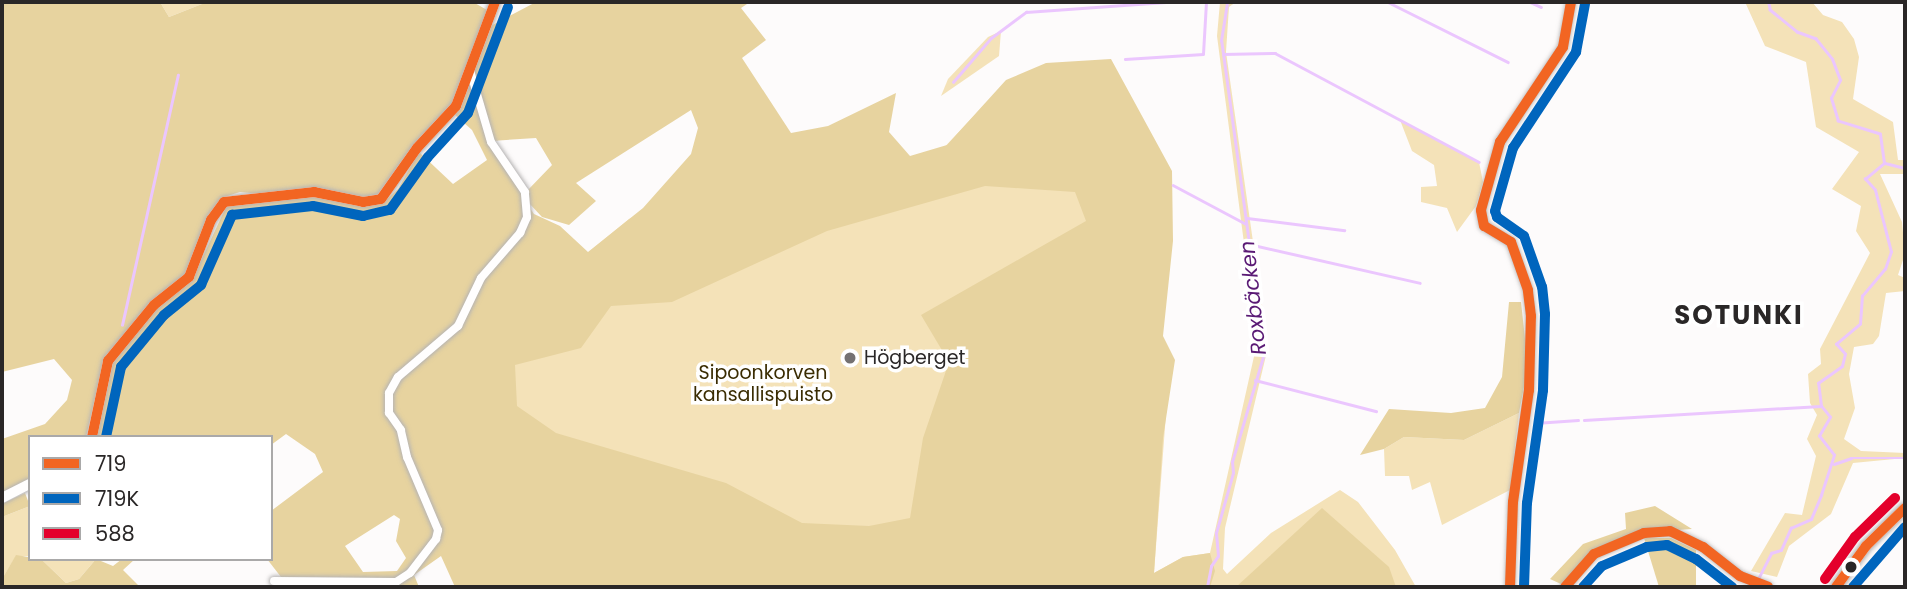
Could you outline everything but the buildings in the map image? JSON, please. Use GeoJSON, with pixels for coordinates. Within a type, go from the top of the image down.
{"type":"FeatureCollection","features":[{"type":"Feature","properties":{"kind":"street"},"geometry":{"type":"LineString","coordinates":[[92,435],[108,361],[146,313],[188,277],[211,220],[224,202],[240,196],[274,200],[314,192],[363,202],[381,199],[417,148],[456,106],[495,2]]}},
{"type":"Feature","properties":{"kind":"street"},"geometry":{"type":"LineString","coordinates":[[1510,587],[1513,502],[1529,390],[1531,316],[1511,242],[1484,226],[1481,210],[1500,142],[1563,47],[1571,2]]}},
{"type":"Feature","properties":{"kind":"street"},"geometry":{"type":"LineString","coordinates":[[274,581],[346,584],[396,582],[410,573],[436,539],[438,530],[407,457],[401,430],[389,414],[389,393],[398,377],[458,326],[481,278],[520,233],[527,217],[525,192],[491,142],[470,70]]}},
{"type":"Feature","properties":{"kind":"street"},"geometry":{"type":"LineString","coordinates":[[2,498],[28,485]]}},
{"type":"Feature","properties":{"kind":"street"},"geometry":{"type":"LineString","coordinates":[[1836,587],[1866,546],[1905,508]]}},
{"type":"Feature","properties":{"kind":"street"},"geometry":{"type":"LineString","coordinates":[[1565,587],[1594,554],[1644,533],[1670,531],[1703,547],[1740,576],[1768,587]]}},
{"type":"Feature","properties":{"kind":"green space"},"geometry":{"type":"Polygon","coordinates":[[[160,2],[207,2],[169,17],[160,2]]]}},
{"type":"Feature","properties":{"kind":"green space","name":"Sipoonkorven kansallispuisto"},"geometry":{"type":"Polygon","coordinates":[[[1220,2],[1236,2],[1229,7],[1226,52],[1268,347],[1225,528],[1223,569],[1227,574],[1271,533],[1340,490],[1358,502],[1395,550],[1416,587],[459,587],[376,427],[629,219],[801,139],[828,190],[937,155],[1005,83],[1127,97],[1082,236],[1166,414],[1154,573],[1183,557],[1210,553],[1257,343],[1217,36],[1220,2]]]}},
{"type":"Feature","properties":{"kind":"green space"},"geometry":{"type":"Polygon","coordinates":[[[1745,2],[1812,2],[1823,15],[1842,22],[1854,39],[1859,57],[1853,99],[1893,122],[1898,160],[1905,160],[1905,174],[1880,174],[1902,222],[1905,254],[1898,275],[1905,278],[1905,291],[1886,293],[1879,336],[1873,344],[1854,347],[1849,374],[1855,408],[1844,439],[1861,451],[1905,453],[1905,458],[1853,463],[1831,514],[1789,546],[1777,577],[1751,571],[1785,513],[1802,515],[1816,456],[1807,439],[1817,415],[1810,403],[1808,374],[1821,364],[1820,349],[1870,253],[1856,231],[1861,206],[1832,189],[1859,152],[1816,127],[1806,62],[1765,46],[1745,2]]]}},
{"type":"Feature","properties":{"kind":"green space"},"geometry":{"type":"Polygon","coordinates":[[[1001,31],[999,56],[941,96],[948,79],[988,37],[1001,31]]]}},
{"type":"Feature","properties":{"kind":"green space"},"geometry":{"type":"Polygon","coordinates":[[[1400,120],[1479,162],[1483,182],[1476,206],[1457,232],[1447,208],[1421,202],[1421,187],[1437,186],[1434,165],[1412,151],[1400,120]]]}},
{"type":"Feature","properties":{"kind":"green space"},"geometry":{"type":"Polygon","coordinates":[[[1519,413],[1510,490],[1442,525],[1430,482],[1412,490],[1409,476],[1385,476],[1384,449],[1404,437],[1464,440],[1519,413]]]}},
{"type":"Feature","properties":{"kind":"green space"},"geometry":{"type":"Polygon","coordinates":[[[28,507],[28,556],[16,556],[2,579],[2,517],[28,507]]]}},
{"type":"Feature","properties":{"kind":"green space"},"geometry":{"type":"Polygon","coordinates":[[[43,561],[94,561],[79,579],[66,583],[43,561]]]}},
{"type":"Feature","properties":{"kind":"shaded area"},"geometry":{"type":"Polygon","coordinates":[[[2,2],[160,2],[169,17],[207,2],[473,2],[487,10],[452,103],[413,145],[378,194],[364,197],[314,187],[274,195],[240,192],[221,198],[207,218],[185,274],[151,302],[104,359],[86,435],[28,435],[28,480],[2,493],[2,439],[45,424],[67,400],[72,380],[54,359],[2,372],[2,2]]]}},
{"type":"Feature","properties":{"kind":"shaded area"},"geometry":{"type":"Polygon","coordinates":[[[536,2],[750,2],[741,8],[766,40],[742,58],[791,133],[828,126],[896,93],[889,132],[910,156],[947,145],[1006,80],[1046,63],[1111,59],[1172,171],[1173,241],[1163,336],[1175,360],[1163,438],[1154,573],[1183,557],[1210,553],[1215,571],[1210,587],[455,587],[441,556],[414,575],[419,587],[352,587],[351,578],[281,577],[269,561],[273,561],[273,510],[323,472],[315,454],[286,434],[273,444],[273,435],[97,435],[113,363],[157,309],[192,280],[227,205],[314,197],[383,203],[398,189],[419,152],[453,184],[487,160],[472,130],[454,114],[471,80],[490,142],[520,185],[527,204],[534,214],[560,226],[588,252],[643,208],[691,154],[698,128],[691,110],[576,183],[596,201],[569,225],[542,217],[527,201],[526,192],[552,165],[536,138],[491,141],[473,76],[487,28],[536,2]],[[985,186],[827,231],[672,302],[611,306],[581,348],[515,365],[517,406],[556,433],[726,483],[802,523],[869,526],[910,518],[923,438],[949,362],[921,315],[1086,221],[1075,192],[985,186]],[[394,515],[345,546],[363,572],[397,571],[406,558],[396,541],[400,519],[394,515]]]}},
{"type":"Feature","properties":{"kind":"shaded area"},"geometry":{"type":"Polygon","coordinates":[[[1509,302],[1521,302],[1528,366],[1519,413],[1464,440],[1404,437],[1384,449],[1360,455],[1389,409],[1451,413],[1485,408],[1502,377],[1509,302]]]}},
{"type":"Feature","properties":{"kind":"shaded area"},"geometry":{"type":"Polygon","coordinates":[[[25,493],[28,501],[28,507],[2,517],[2,504],[25,493]]]}},
{"type":"Feature","properties":{"kind":"shaded area"},"geometry":{"type":"Polygon","coordinates":[[[1655,506],[1692,529],[1633,533],[1597,548],[1561,584],[1550,579],[1583,544],[1626,529],[1625,513],[1655,506]]]}},
{"type":"Feature","properties":{"kind":"shaded area"},"geometry":{"type":"Polygon","coordinates":[[[1322,508],[1389,567],[1396,587],[1236,587],[1322,508]]]}},
{"type":"Feature","properties":{"kind":"shaded area"},"geometry":{"type":"Polygon","coordinates":[[[1644,538],[1671,538],[1696,550],[1696,587],[1659,587],[1644,538]]]}},
{"type":"Feature","properties":{"kind":"shaded area"},"geometry":{"type":"Polygon","coordinates":[[[16,555],[28,557],[28,561],[43,561],[66,583],[79,579],[94,561],[113,566],[119,561],[133,561],[123,570],[140,587],[2,587],[2,579],[16,555]]]}},
{"type":"Feature","properties":{"kind":"waterway"},"geometry":{"type":"LineString","coordinates":[[953,82],[991,38],[1026,12],[1166,2]]}},
{"type":"Feature","properties":{"kind":"waterway"},"geometry":{"type":"LineString","coordinates":[[1125,59],[1203,54],[1206,2]]}},
{"type":"Feature","properties":{"kind":"waterway","name":"Roxbäcken"},"geometry":{"type":"LineString","coordinates":[[1207,587],[1211,566],[1218,556],[1216,533],[1233,473],[1232,462],[1264,353],[1221,41],[1227,2]]}},
{"type":"Feature","properties":{"kind":"waterway"},"geometry":{"type":"LineString","coordinates":[[1388,2],[1508,62]]}},
{"type":"Feature","properties":{"kind":"waterway"},"geometry":{"type":"LineString","coordinates":[[1530,2],[1541,7]]}},
{"type":"Feature","properties":{"kind":"waterway"},"geometry":{"type":"LineString","coordinates":[[1758,579],[1771,553],[1781,550],[1791,528],[1811,519],[1821,495],[1834,455],[1819,436],[1830,417],[1821,406],[1818,383],[1842,366],[1845,354],[1836,344],[1860,324],[1862,296],[1885,269],[1891,252],[1875,190],[1865,179],[1884,163],[1880,134],[1838,121],[1831,98],[1840,80],[1832,59],[1816,39],[1797,32],[1770,10],[1768,2]]}},
{"type":"Feature","properties":{"kind":"waterway"},"geometry":{"type":"LineString","coordinates":[[1223,54],[1275,53],[1479,162]]}},
{"type":"Feature","properties":{"kind":"waterway"},"geometry":{"type":"LineString","coordinates":[[122,325],[178,75]]}},
{"type":"Feature","properties":{"kind":"waterway"},"geometry":{"type":"LineString","coordinates":[[1885,163],[1905,168]]}},
{"type":"Feature","properties":{"kind":"waterway"},"geometry":{"type":"LineString","coordinates":[[1173,185],[1246,224]]}},
{"type":"Feature","properties":{"kind":"waterway"},"geometry":{"type":"LineString","coordinates":[[1247,218],[1344,230]]}},
{"type":"Feature","properties":{"kind":"waterway"},"geometry":{"type":"LineString","coordinates":[[1249,244],[1420,283]]}},
{"type":"Feature","properties":{"kind":"waterway"},"geometry":{"type":"LineString","coordinates":[[1255,380],[1376,411]]}},
{"type":"Feature","properties":{"kind":"waterway"},"geometry":{"type":"LineString","coordinates":[[1584,420],[1821,406]]}},
{"type":"Feature","properties":{"kind":"waterway"},"geometry":{"type":"LineString","coordinates":[[1535,423],[1578,420]]}},
{"type":"Feature","properties":{"kind":"waterway"},"geometry":{"type":"LineString","coordinates":[[1834,464],[1851,458],[1905,458]]}},
{"type":"Feature","properties":{"kind":"transit line","name":"719"},"geometry":{"type":"LineString","coordinates":[[92,435],[108,361],[154,305],[189,277],[211,220],[224,202],[314,192],[363,202],[381,199],[417,148],[456,106],[495,2]]}},
{"type":"Feature","properties":{"kind":"transit line","name":"719"},"geometry":{"type":"LineString","coordinates":[[1510,587],[1513,502],[1529,390],[1531,316],[1528,290],[1511,242],[1484,226],[1481,210],[1500,142],[1563,47],[1571,2]]}},
{"type":"Feature","properties":{"kind":"transit line","name":"719K"},"geometry":{"type":"LineString","coordinates":[[1524,587],[1527,503],[1543,390],[1545,314],[1542,287],[1524,236],[1497,217],[1495,211],[1513,148],[1576,52],[1585,4]]}},
{"type":"Feature","properties":{"kind":"transit line","name":"719K"},"geometry":{"type":"LineString","coordinates":[[106,435],[121,367],[164,315],[201,285],[232,215],[313,206],[363,216],[390,210],[428,157],[468,113],[508,7]]}},
{"type":"Feature","properties":{"kind":"transit line","name":"588"},"geometry":{"type":"LineString","coordinates":[[1825,579],[1855,537],[1895,498]]}},
{"type":"Feature","properties":{"kind":"transit line","name":"719"},"geometry":{"type":"LineString","coordinates":[[1836,587],[1866,546],[1905,508]]}},
{"type":"Feature","properties":{"kind":"transit line","name":"719K"},"geometry":{"type":"LineString","coordinates":[[1853,587],[1905,527]]}},
{"type":"Feature","properties":{"kind":"transit line","name":"719"},"geometry":{"type":"LineString","coordinates":[[1565,587],[1594,554],[1644,533],[1670,531],[1703,547],[1740,576],[1768,587]]}},
{"type":"Feature","properties":{"kind":"transit line","name":"719K"},"geometry":{"type":"LineString","coordinates":[[1583,587],[1602,566],[1647,547],[1667,545],[1696,559],[1732,587]]}},
{"type":"Feature","properties":{"kind":"place","name":"Högberget"},"geometry":{"type":"Point","coordinates":[850,358]}},
{"type":"Feature","properties":{"kind":"district","name":"SOTUNKI"},"geometry":{"type":"Point","coordinates":[1739,316]}}]}
